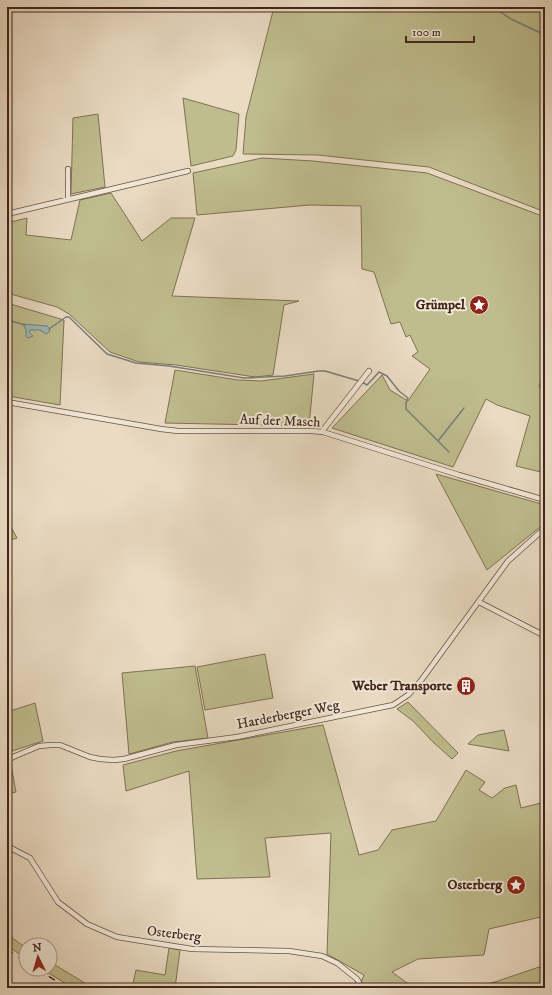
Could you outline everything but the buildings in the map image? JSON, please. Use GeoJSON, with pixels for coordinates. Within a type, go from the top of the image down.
{"type":"FeatureCollection","features":[{"type":"Feature","properties":{"kind":"street"},"geometry":{"type":"LineString","coordinates":[[68,169],[68,199]]}},
{"type":"Feature","properties":{"kind":"street"},"geometry":{"type":"LineString","coordinates":[[7,214],[188,171]]}},
{"type":"Feature","properties":{"kind":"street"},"geometry":{"type":"LineString","coordinates":[[323,432],[323,430],[369,371]]}},
{"type":"Feature","properties":{"kind":"street","name":"Auf der Masch"},"geometry":{"type":"LineString","coordinates":[[7,402],[178,431],[323,432],[459,475],[545,500]]}},
{"type":"Feature","properties":{"kind":"street","name":"Harderberger Weg"},"geometry":{"type":"LineString","coordinates":[[7,761],[39,746],[51,745],[60,745],[90,757],[100,759],[124,759],[176,745],[237,737],[393,705],[408,695],[420,682],[508,561],[545,528]]}},
{"type":"Feature","properties":{"kind":"street"},"geometry":{"type":"LineString","coordinates":[[479,602],[545,636]]}},
{"type":"Feature","properties":{"kind":"street","name":"Osterberg"},"geometry":{"type":"LineString","coordinates":[[7,846],[30,858],[58,902],[87,924],[118,937],[192,949],[289,951],[322,956],[337,963],[357,979],[362,988]]}},
{"type":"Feature","properties":{"kind":"shaded area"},"geometry":{"type":"Polygon","coordinates":[[[274,7],[545,7],[545,212],[429,167],[318,155],[243,154],[246,117],[274,7]]]}},
{"type":"Feature","properties":{"kind":"shaded area"},"geometry":{"type":"Polygon","coordinates":[[[183,98],[239,114],[236,150],[233,156],[191,166],[183,98]]]}},
{"type":"Feature","properties":{"kind":"shaded area"},"geometry":{"type":"Polygon","coordinates":[[[98,114],[105,187],[71,194],[73,118],[98,114]]]}},
{"type":"Feature","properties":{"kind":"shaded area"},"geometry":{"type":"Polygon","coordinates":[[[262,158],[313,161],[427,173],[545,217],[545,366],[544,365],[539,387],[545,390],[545,473],[516,466],[530,416],[497,405],[486,399],[453,467],[332,428],[382,375],[390,390],[408,401],[430,369],[412,356],[418,352],[410,335],[406,337],[400,322],[391,324],[374,272],[362,269],[361,206],[310,205],[197,215],[193,173],[262,158]]]}},
{"type":"Feature","properties":{"kind":"shaded area"},"geometry":{"type":"Polygon","coordinates":[[[111,193],[142,241],[171,218],[195,218],[172,296],[299,301],[284,305],[273,375],[255,377],[176,365],[139,362],[110,352],[69,314],[57,307],[7,293],[7,223],[27,218],[26,235],[71,240],[80,200],[111,193]]]}},
{"type":"Feature","properties":{"kind":"shaded area"},"geometry":{"type":"Polygon","coordinates":[[[7,303],[64,320],[60,405],[8,396],[7,303]]]}},
{"type":"Feature","properties":{"kind":"shaded area"},"geometry":{"type":"Polygon","coordinates":[[[175,370],[238,380],[261,381],[314,374],[309,426],[165,423],[175,370]]]}},
{"type":"Feature","properties":{"kind":"shaded area"},"geometry":{"type":"Polygon","coordinates":[[[7,437],[11,482],[7,512],[7,437]]]}},
{"type":"Feature","properties":{"kind":"shaded area"},"geometry":{"type":"Polygon","coordinates":[[[436,474],[545,505],[545,523],[487,570],[436,474]]]}},
{"type":"Feature","properties":{"kind":"shaded area"},"geometry":{"type":"Polygon","coordinates":[[[7,514],[9,523],[17,538],[7,541],[7,514]]]}},
{"type":"Feature","properties":{"kind":"shaded area"},"geometry":{"type":"Polygon","coordinates":[[[265,654],[273,698],[205,710],[197,667],[265,654]]]}},
{"type":"Feature","properties":{"kind":"shaded area"},"geometry":{"type":"Polygon","coordinates":[[[195,666],[208,738],[173,742],[129,754],[122,673],[195,666]]]}},
{"type":"Feature","properties":{"kind":"shaded area"},"geometry":{"type":"Polygon","coordinates":[[[408,702],[458,753],[452,759],[413,721],[397,709],[408,702]]]}},
{"type":"Feature","properties":{"kind":"shaded area"},"geometry":{"type":"Polygon","coordinates":[[[35,703],[43,741],[12,751],[7,724],[7,712],[35,703]]]}},
{"type":"Feature","properties":{"kind":"shaded area"},"geometry":{"type":"Polygon","coordinates":[[[323,725],[359,855],[378,850],[392,830],[436,821],[466,770],[485,782],[479,790],[492,798],[505,788],[516,785],[521,808],[545,802],[545,886],[540,888],[545,916],[489,929],[484,955],[418,959],[392,972],[414,988],[359,988],[364,975],[327,954],[331,833],[265,838],[270,877],[197,879],[189,771],[126,791],[123,765],[176,751],[323,725]]]}},
{"type":"Feature","properties":{"kind":"shaded area"},"geometry":{"type":"Polygon","coordinates":[[[504,730],[509,751],[468,744],[478,735],[504,730]]]}},
{"type":"Feature","properties":{"kind":"shaded area"},"geometry":{"type":"Polygon","coordinates":[[[11,765],[16,792],[7,794],[7,768],[11,765]]]}},
{"type":"Feature","properties":{"kind":"shaded area"},"geometry":{"type":"Polygon","coordinates":[[[7,934],[18,942],[18,953],[7,945],[7,934]]]}},
{"type":"Feature","properties":{"kind":"shaded area"},"geometry":{"type":"Polygon","coordinates":[[[169,948],[180,950],[175,988],[132,988],[136,970],[165,975],[169,948]]]}},
{"type":"Feature","properties":{"kind":"shaded area"},"geometry":{"type":"Polygon","coordinates":[[[545,965],[545,988],[471,988],[498,981],[545,965]]]}},
{"type":"Feature","properties":{"kind":"shaded area"},"geometry":{"type":"Polygon","coordinates":[[[58,967],[93,988],[73,988],[55,977],[58,977],[58,967]]]}},
{"type":"Feature","properties":{"kind":"water"},"geometry":{"type":"Polygon","coordinates":[[[23,324],[47,326],[50,329],[46,334],[40,330],[30,330],[29,332],[33,336],[28,338],[26,336],[26,330],[23,324]]]}},
{"type":"Feature","properties":{"kind":"waterway"},"geometry":{"type":"LineString","coordinates":[[493,7],[511,19],[545,35]]}},
{"type":"Feature","properties":{"kind":"waterway"},"geometry":{"type":"LineString","coordinates":[[49,329],[66,317],[69,317],[107,354],[136,363],[169,366],[244,378],[285,376],[325,371],[359,381]]}},
{"type":"Feature","properties":{"kind":"waterway"},"geometry":{"type":"LineString","coordinates":[[8,320],[25,325]]}},
{"type":"Feature","properties":{"kind":"waterway"},"geometry":{"type":"LineString","coordinates":[[362,382],[367,385],[379,372],[387,376],[399,391],[408,398],[406,409],[449,452]]}},
{"type":"Feature","properties":{"kind":"waterway"},"geometry":{"type":"LineString","coordinates":[[438,441],[464,408]]}},
{"type":"Feature","properties":{"kind":"railway"},"geometry":{"type":"LineString","coordinates":[[7,949],[18,957]]}},
{"type":"Feature","properties":{"kind":"railway"},"geometry":{"type":"LineString","coordinates":[[50,977],[67,988]]}},
{"type":"Feature","properties":{"kind":"place","name":"Grümpel"},"geometry":{"type":"Point","coordinates":[479,305]}},
{"type":"Feature","properties":{"kind":"place","name":"Weber Transporte"},"geometry":{"type":"Point","coordinates":[466,686]}},
{"type":"Feature","properties":{"kind":"place","name":"Osterberg"},"geometry":{"type":"Point","coordinates":[516,885]}}]}
